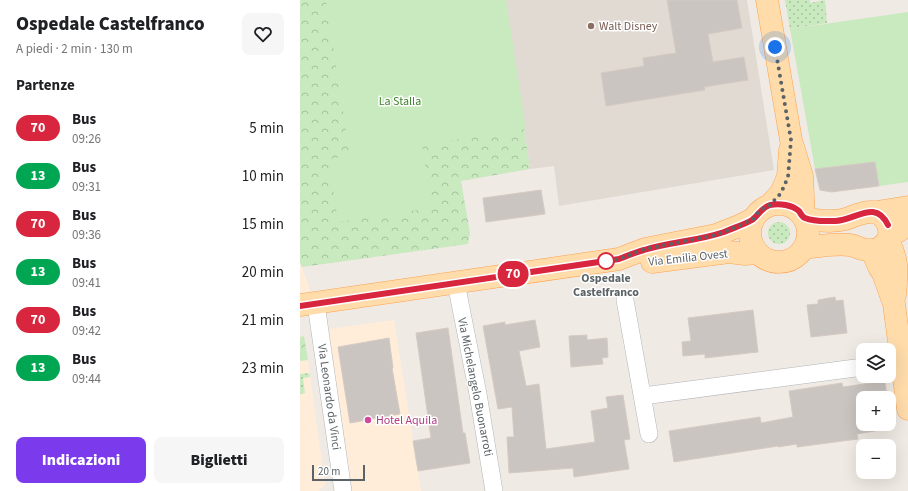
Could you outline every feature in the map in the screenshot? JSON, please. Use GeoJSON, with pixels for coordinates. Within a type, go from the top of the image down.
{"type":"FeatureCollection","features":[{"type":"Feature","properties":{"kind":"main road"},"geometry":{"type":"LineString","coordinates":[[767,0],[791,140],[802,176],[804,218]]}},
{"type":"Feature","properties":{"kind":"main road","name":"Via Emilia Ovest"},"geometry":{"type":"LineString","coordinates":[[308,305],[619,259],[645,249],[716,235],[753,219],[760,210],[770,205],[781,193],[788,177],[791,140]]}},
{"type":"Feature","properties":{"kind":"main road"},"geometry":{"type":"LineString","coordinates":[[770,205],[778,204],[793,207],[799,211],[804,218],[808,229],[808,236],[804,248],[850,245],[866,250],[883,243],[908,225]]}},
{"type":"Feature","properties":{"kind":"main road"},"geometry":{"type":"LineString","coordinates":[[804,218],[817,221],[836,221],[866,212],[877,212],[908,207]]}},
{"type":"Feature","properties":{"kind":"main road"},"geometry":{"type":"LineString","coordinates":[[877,212],[886,220],[890,232],[883,243],[879,267],[883,273],[894,304],[895,343]]}},
{"type":"Feature","properties":{"kind":"main road"},"geometry":{"type":"LineString","coordinates":[[753,219],[750,227],[750,236],[752,245],[757,253]]}},
{"type":"Feature","properties":{"kind":"main road","name":"Via Emilia Ovest"},"geometry":{"type":"LineString","coordinates":[[619,259],[645,263],[729,252],[745,254],[757,253],[770,261],[786,262],[793,259],[804,248]]}},
{"type":"Feature","properties":{"kind":"main road"},"geometry":{"type":"LineString","coordinates":[[896,363],[908,409]]}},
{"type":"Feature","properties":{"kind":"street","name":"Via Michelangelo Buonarroti"},"geometry":{"type":"LineString","coordinates":[[456,283],[478,394],[494,491]]}},
{"type":"Feature","properties":{"kind":"street"},"geometry":{"type":"LineString","coordinates":[[625,300],[643,396],[648,434]]}},
{"type":"Feature","properties":{"kind":"street","name":"Via Leonardo da Vinci"},"geometry":{"type":"LineString","coordinates":[[308,305],[342,491]]}},
{"type":"Feature","properties":{"kind":"street"},"geometry":{"type":"LineString","coordinates":[[643,396],[856,368]]}},
{"type":"Feature","properties":{"kind":"shaded area"},"geometry":{"type":"Polygon","coordinates":[[[506,0],[747,0],[774,170],[559,206],[554,166],[530,169],[506,0]]]}},
{"type":"Feature","properties":{"kind":"shaded area"},"geometry":{"type":"Polygon","coordinates":[[[300,263],[303,271],[311,292],[300,293],[300,263]]]}},
{"type":"Feature","properties":{"kind":"shaded area"},"geometry":{"type":"Polygon","coordinates":[[[394,320],[421,491],[352,491],[328,329],[394,320]]]}},
{"type":"Feature","properties":{"kind":"shaded area"},"geometry":{"type":"Polygon","coordinates":[[[308,360],[325,485],[319,491],[300,491],[300,361],[308,360]]]}},
{"type":"Feature","properties":{"kind":"green space","name":"La Stalla"},"geometry":{"type":"Polygon","coordinates":[[[300,0],[506,0],[530,169],[461,181],[470,233],[468,244],[302,267],[300,263],[300,0]]]}},
{"type":"Feature","properties":{"kind":"green space","name":"La Stalla"},"geometry":{"type":"Polygon","coordinates":[[[326,0],[506,0],[526,129],[422,145],[432,208],[338,222],[329,159],[350,156],[326,0]]]}},
{"type":"Feature","properties":{"kind":"green space"},"geometry":{"type":"Polygon","coordinates":[[[785,0],[810,0],[810,3],[825,0],[827,23],[790,29],[785,0]]]}},
{"type":"Feature","properties":{"kind":"green space"},"geometry":{"type":"Polygon","coordinates":[[[908,12],[908,182],[879,186],[875,162],[815,169],[790,29],[908,12]]]}},
{"type":"Feature","properties":{"kind":"green space"},"geometry":{"type":"Polygon","coordinates":[[[775,222],[783,222],[790,229],[790,237],[783,244],[775,244],[768,237],[768,229],[775,222]]]}},
{"type":"Feature","properties":{"kind":"green space"},"geometry":{"type":"Polygon","coordinates":[[[304,336],[308,360],[300,361],[300,337],[304,336]]]}},
{"type":"Feature","properties":{"kind":"green space"},"geometry":{"type":"Polygon","coordinates":[[[309,373],[310,377],[303,378],[305,393],[300,394],[300,374],[309,373]]]}},
{"type":"Feature","properties":{"kind":"building"},"geometry":{"type":"Polygon","coordinates":[[[667,0],[737,0],[742,28],[708,34],[713,62],[744,57],[748,80],[704,87],[705,90],[606,106],[601,73],[644,66],[643,58],[676,53],[667,0]]]}},
{"type":"Feature","properties":{"kind":"building"},"geometry":{"type":"Polygon","coordinates":[[[875,162],[879,186],[831,192],[820,190],[815,169],[875,162]]]}},
{"type":"Feature","properties":{"kind":"building"},"geometry":{"type":"Polygon","coordinates":[[[541,190],[545,214],[486,222],[483,198],[541,190]]]}},
{"type":"Feature","properties":{"kind":"building"},"geometry":{"type":"Polygon","coordinates":[[[835,297],[836,301],[843,300],[847,333],[811,337],[807,305],[818,304],[818,300],[835,297]]]}},
{"type":"Feature","properties":{"kind":"building"},"geometry":{"type":"Polygon","coordinates":[[[753,310],[758,352],[705,358],[705,354],[683,356],[682,342],[691,341],[688,318],[753,310]]]}},
{"type":"Feature","properties":{"kind":"building"},"geometry":{"type":"Polygon","coordinates":[[[535,320],[540,347],[519,351],[526,386],[539,384],[546,449],[595,442],[591,411],[608,408],[606,397],[623,395],[630,439],[624,440],[629,469],[574,477],[573,468],[509,473],[507,437],[514,437],[512,407],[498,409],[483,326],[505,322],[505,325],[535,320]]]}},
{"type":"Feature","properties":{"kind":"building"},"geometry":{"type":"Polygon","coordinates":[[[448,328],[463,433],[465,433],[470,463],[418,471],[413,441],[431,438],[416,333],[448,328]]]}},
{"type":"Feature","properties":{"kind":"building"},"geometry":{"type":"Polygon","coordinates":[[[587,335],[587,340],[607,338],[608,357],[602,358],[603,364],[571,367],[569,336],[587,335]]]}},
{"type":"Feature","properties":{"kind":"building"},"geometry":{"type":"Polygon","coordinates":[[[389,338],[392,368],[400,414],[350,423],[338,347],[389,338]]]}},
{"type":"Feature","properties":{"kind":"building"},"geometry":{"type":"Polygon","coordinates":[[[842,383],[843,387],[871,383],[885,383],[886,391],[856,391],[856,431],[874,431],[857,434],[858,439],[797,447],[797,444],[778,446],[674,462],[669,431],[760,417],[761,423],[793,417],[789,391],[842,383]]]}},
{"type":"Feature","properties":{"kind":"bus line","name":"70"},"geometry":{"type":"LineString","coordinates":[[300,306],[619,259],[645,249],[716,235],[753,219],[760,210],[770,205],[778,204],[793,207],[799,211],[804,218],[817,221],[836,221],[847,219],[866,212],[877,212],[886,220],[888,225]]}},
{"type":"Feature","properties":{"kind":"place","name":"Walt Disney"},"geometry":{"type":"Point","coordinates":[591,26]}},
{"type":"Feature","properties":{"kind":"place","name":"Ospedale Castelfranco"},"geometry":{"type":"Point","coordinates":[606,261]}},
{"type":"Feature","properties":{"kind":"place","name":"Hotel Aquila"},"geometry":{"type":"Point","coordinates":[368,420]}},
{"type":"Feature","properties":{"kind":"route"},"geometry":{"type":"LineString","coordinates":[[606,261],[604,262],[619,259],[645,249],[716,235],[753,219],[760,210],[770,205],[781,193],[788,177],[791,140],[775,47]]}}]}
